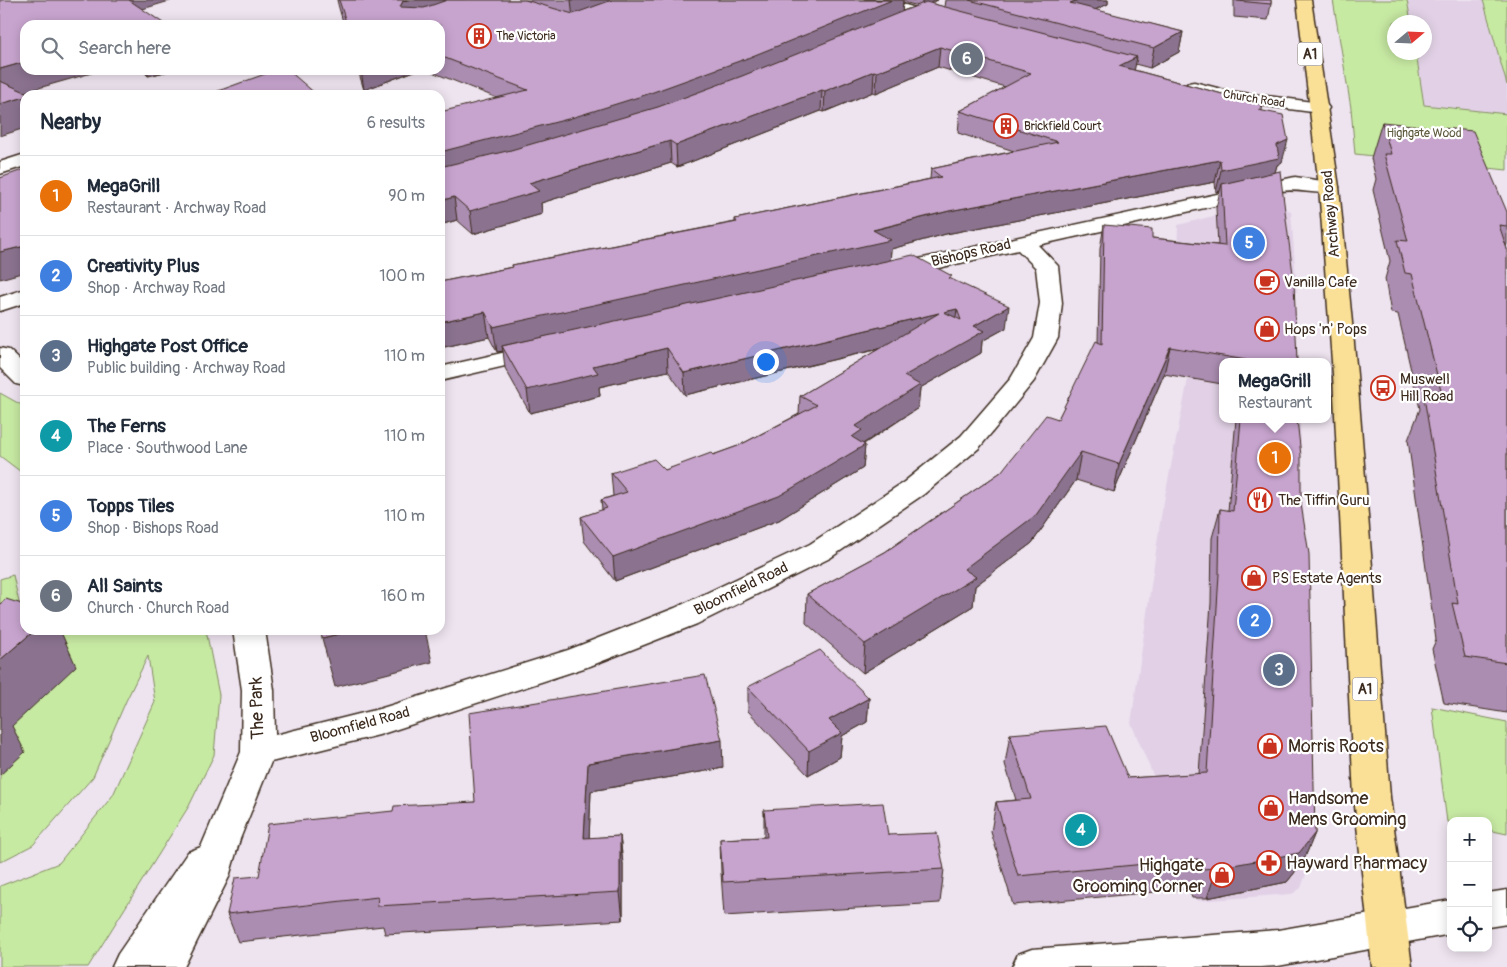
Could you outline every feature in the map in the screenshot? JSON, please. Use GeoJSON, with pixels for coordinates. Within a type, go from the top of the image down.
{"type":"FeatureCollection","features":[{"type":"Feature","properties":{"kind":"highway","name":"Archway Road"},"geometry":{"type":"LineString","coordinates":[[1304,0],[1310,51],[1320,108],[1329,187],[1345,375],[1372,797],[1389,928],[1392,967]]}},
{"type":"Feature","properties":{"kind":"street"},"geometry":{"type":"LineString","coordinates":[[872,0],[956,24]]}},
{"type":"Feature","properties":{"kind":"street"},"geometry":{"type":"LineString","coordinates":[[896,25],[948,4]]}},
{"type":"Feature","properties":{"kind":"street","name":"Church Road"},"geometry":{"type":"LineString","coordinates":[[1181,83],[1228,96],[1320,108]]}},
{"type":"Feature","properties":{"kind":"street"},"geometry":{"type":"LineString","coordinates":[[0,168],[20,162]]}},
{"type":"Feature","properties":{"kind":"street","name":"Bishops Road"},"geometry":{"type":"LineString","coordinates":[[867,277],[1281,185],[1295,183],[1329,187]]}},
{"type":"Feature","properties":{"kind":"street","name":"Bloomfield Road"},"geometry":{"type":"LineString","coordinates":[[258,752],[398,716],[579,658],[686,616],[820,551],[914,488],[970,442],[1022,380],[1046,338],[1051,303],[1047,266],[1022,242]]}},
{"type":"Feature","properties":{"kind":"street"},"geometry":{"type":"LineString","coordinates":[[0,304],[20,298]]}},
{"type":"Feature","properties":{"kind":"street"},"geometry":{"type":"LineString","coordinates":[[445,373],[566,345]]}},
{"type":"Feature","properties":{"kind":"street"},"geometry":{"type":"LineString","coordinates":[[0,355],[20,374]]}},
{"type":"Feature","properties":{"kind":"street","name":"The Park"},"geometry":{"type":"LineString","coordinates":[[163,967],[210,876],[222,839],[258,752],[258,690],[250,635]]}},
{"type":"Feature","properties":{"kind":"street","name":"The Park"},"geometry":{"type":"LineString","coordinates":[[132,967],[194,871],[222,839]]}},
{"type":"Feature","properties":{"kind":"street"},"geometry":{"type":"LineString","coordinates":[[1492,909],[1507,907]]}},
{"type":"Feature","properties":{"kind":"street"},"geometry":{"type":"LineString","coordinates":[[1032,967],[1278,948],[1447,918]]}},
{"type":"Feature","properties":{"kind":"shaded area"},"geometry":{"type":"Polygon","coordinates":[[[1408,0],[1483,0],[1507,85],[1507,114],[1424,105],[1417,60],[1432,60],[1432,15],[1410,15],[1408,0]]]}},
{"type":"Feature","properties":{"kind":"shaded area"},"geometry":{"type":"Polygon","coordinates":[[[1264,203],[1272,203],[1291,211],[1297,292],[1292,292],[1297,358],[1219,358],[1219,423],[1300,423],[1311,728],[1306,874],[1301,888],[1292,894],[1198,901],[1163,799],[1131,723],[1161,516],[1189,374],[1173,370],[1178,225],[1264,203]]]}},
{"type":"Feature","properties":{"kind":"green space","name":"Highgate Wood"},"geometry":{"type":"Polygon","coordinates":[[[1333,0],[1407,0],[1410,15],[1387,15],[1387,60],[1417,60],[1424,105],[1507,114],[1507,170],[1355,154],[1351,108],[1333,0]]]}},
{"type":"Feature","properties":{"kind":"green space"},"geometry":{"type":"Polygon","coordinates":[[[1483,0],[1507,0],[1507,85],[1483,0]]]}},
{"type":"Feature","properties":{"kind":"green space"},"geometry":{"type":"Polygon","coordinates":[[[0,393],[20,404],[20,471],[0,456],[0,393]]]}},
{"type":"Feature","properties":{"kind":"green space"},"geometry":{"type":"Polygon","coordinates":[[[13,575],[20,607],[20,635],[207,635],[219,695],[214,755],[189,806],[88,967],[0,967],[0,886],[59,863],[113,795],[155,702],[148,656],[93,777],[33,845],[0,862],[0,775],[24,752],[0,743],[0,579],[13,575]]]}},
{"type":"Feature","properties":{"kind":"green space"},"geometry":{"type":"Polygon","coordinates":[[[1432,707],[1507,722],[1507,834],[1492,831],[1492,817],[1447,817],[1447,822],[1432,707]]]}},
{"type":"Feature","properties":{"kind":"building"},"geometry":{"type":"Polygon","coordinates":[[[0,0],[129,0],[159,20],[20,20],[20,63],[0,69],[0,0]]]}},
{"type":"Feature","properties":{"kind":"building"},"geometry":{"type":"Polygon","coordinates":[[[339,0],[407,0],[403,1],[400,7],[424,8],[447,0],[525,0],[573,14],[612,0],[892,0],[745,59],[645,95],[568,119],[445,151],[445,111],[528,90],[445,58],[445,20],[345,20],[339,0]]]}},
{"type":"Feature","properties":{"kind":"building"},"geometry":{"type":"Polygon","coordinates":[[[969,0],[1078,0],[1070,3],[1183,32],[1154,48],[969,0]]]}},
{"type":"Feature","properties":{"kind":"building"},"geometry":{"type":"Polygon","coordinates":[[[1271,0],[1271,4],[1237,1],[1271,0]]]}},
{"type":"Feature","properties":{"kind":"building"},"geometry":{"type":"Polygon","coordinates":[[[926,2],[1137,57],[1119,66],[1263,105],[1258,110],[1283,115],[1288,140],[1277,145],[1279,158],[1221,170],[1220,160],[949,211],[873,230],[891,240],[493,327],[485,312],[445,321],[445,281],[513,267],[512,265],[737,222],[735,219],[941,177],[931,169],[1058,142],[960,111],[1031,73],[940,47],[877,72],[874,71],[825,91],[822,90],[676,145],[670,141],[529,183],[539,191],[470,211],[454,197],[445,200],[445,166],[511,150],[658,107],[742,76],[926,2]]]}},
{"type":"Feature","properties":{"kind":"building"},"geometry":{"type":"Polygon","coordinates":[[[262,75],[294,75],[311,90],[221,90],[262,75]]]}},
{"type":"Feature","properties":{"kind":"building"},"geometry":{"type":"Polygon","coordinates":[[[0,81],[21,90],[20,98],[0,104],[0,81]]]}},
{"type":"Feature","properties":{"kind":"building"},"geometry":{"type":"Polygon","coordinates":[[[1382,122],[1473,131],[1507,212],[1507,226],[1499,225],[1507,249],[1507,663],[1465,657],[1452,603],[1458,604],[1424,397],[1435,399],[1434,390],[1441,391],[1412,274],[1405,273],[1397,240],[1408,241],[1384,154],[1391,154],[1382,122]]]}},
{"type":"Feature","properties":{"kind":"building"},"geometry":{"type":"Polygon","coordinates":[[[20,171],[20,247],[0,252],[0,178],[20,171]]]}},
{"type":"Feature","properties":{"kind":"building"},"geometry":{"type":"Polygon","coordinates":[[[1280,171],[1294,282],[1297,358],[1234,358],[1170,347],[1119,464],[1081,452],[1036,515],[964,569],[976,577],[865,644],[807,594],[885,552],[1001,472],[1046,415],[1058,419],[1096,341],[1102,344],[1104,225],[1152,229],[1152,238],[1225,246],[1222,184],[1280,171]]]}},
{"type":"Feature","properties":{"kind":"building"},"geometry":{"type":"Polygon","coordinates":[[[913,255],[952,276],[949,278],[1009,306],[974,326],[984,331],[904,376],[920,385],[856,426],[862,430],[852,437],[865,445],[779,496],[613,557],[581,517],[607,508],[601,500],[627,492],[611,473],[654,459],[665,470],[711,453],[713,455],[738,446],[817,405],[800,396],[939,313],[684,373],[667,348],[593,366],[598,373],[527,390],[502,346],[913,255]],[[957,309],[944,312],[961,320],[957,309]]]}},
{"type":"Feature","properties":{"kind":"building"},"geometry":{"type":"Polygon","coordinates":[[[1241,423],[1297,423],[1301,456],[1301,504],[1309,554],[1315,833],[1299,853],[1217,868],[1202,869],[1198,859],[1018,876],[996,802],[1031,799],[1010,734],[1106,726],[1128,778],[1207,773],[1219,574],[1220,509],[1233,511],[1241,423]]]}},
{"type":"Feature","properties":{"kind":"building"},"geometry":{"type":"Polygon","coordinates":[[[6,599],[20,603],[20,635],[29,635],[0,660],[0,604],[6,599]]]}},
{"type":"Feature","properties":{"kind":"building"},"geometry":{"type":"Polygon","coordinates":[[[321,635],[334,635],[322,638],[321,635]]]}},
{"type":"Feature","properties":{"kind":"building"},"geometry":{"type":"Polygon","coordinates":[[[820,650],[869,698],[829,720],[842,733],[809,751],[748,687],[820,650]]]}},
{"type":"Feature","properties":{"kind":"building"},"geometry":{"type":"Polygon","coordinates":[[[705,675],[722,740],[588,763],[584,838],[620,836],[620,892],[377,906],[378,897],[227,914],[235,878],[259,876],[268,824],[393,811],[394,806],[475,802],[469,713],[705,675]]]}},
{"type":"Feature","properties":{"kind":"building"},"geometry":{"type":"Polygon","coordinates":[[[883,803],[888,835],[937,833],[944,869],[723,882],[720,839],[767,837],[764,810],[883,803]]]}},
{"type":"Feature","properties":{"kind":"place","name":"The Victoria"},"geometry":{"type":"Point","coordinates":[479,36]}},
{"type":"Feature","properties":{"kind":"place","name":"All Saints"},"geometry":{"type":"Point","coordinates":[967,59]}},
{"type":"Feature","properties":{"kind":"place","name":"Brickfield Court"},"geometry":{"type":"Point","coordinates":[1006,126]}},
{"type":"Feature","properties":{"kind":"place","name":"Topps Tiles"},"geometry":{"type":"Point","coordinates":[1249,243]}},
{"type":"Feature","properties":{"kind":"place","name":"Vanilla Cafe"},"geometry":{"type":"Point","coordinates":[1267,282]}},
{"type":"Feature","properties":{"kind":"place","name":"Hops 'n' Pops"},"geometry":{"type":"Point","coordinates":[1267,329]}},
{"type":"Feature","properties":{"kind":"place","name":"Muswell Hill Road"},"geometry":{"type":"Point","coordinates":[1383,388]}},
{"type":"Feature","properties":{"kind":"place","name":"MegaGrill"},"geometry":{"type":"Point","coordinates":[1275,458]}},
{"type":"Feature","properties":{"kind":"place","name":"The Tiffin Guru"},"geometry":{"type":"Point","coordinates":[1260,500]}},
{"type":"Feature","properties":{"kind":"place","name":"PS Estate Agents"},"geometry":{"type":"Point","coordinates":[1254,578]}},
{"type":"Feature","properties":{"kind":"place","name":"Creativity Plus"},"geometry":{"type":"Point","coordinates":[1255,621]}},
{"type":"Feature","properties":{"kind":"place","name":"Highgate Post Office"},"geometry":{"type":"Point","coordinates":[1279,670]}},
{"type":"Feature","properties":{"kind":"place","name":"Morris Roots"},"geometry":{"type":"Point","coordinates":[1270,746]}},
{"type":"Feature","properties":{"kind":"place","name":"Handsome Mens Grooming"},"geometry":{"type":"Point","coordinates":[1271,808]}},
{"type":"Feature","properties":{"kind":"place","name":"The Ferns"},"geometry":{"type":"Point","coordinates":[1081,830]}},
{"type":"Feature","properties":{"kind":"place","name":"Hayward Pharmacy"},"geometry":{"type":"Point","coordinates":[1269,863]}},
{"type":"Feature","properties":{"kind":"place","name":"Highgate Grooming Corner"},"geometry":{"type":"Point","coordinates":[1222,875]}}]}
